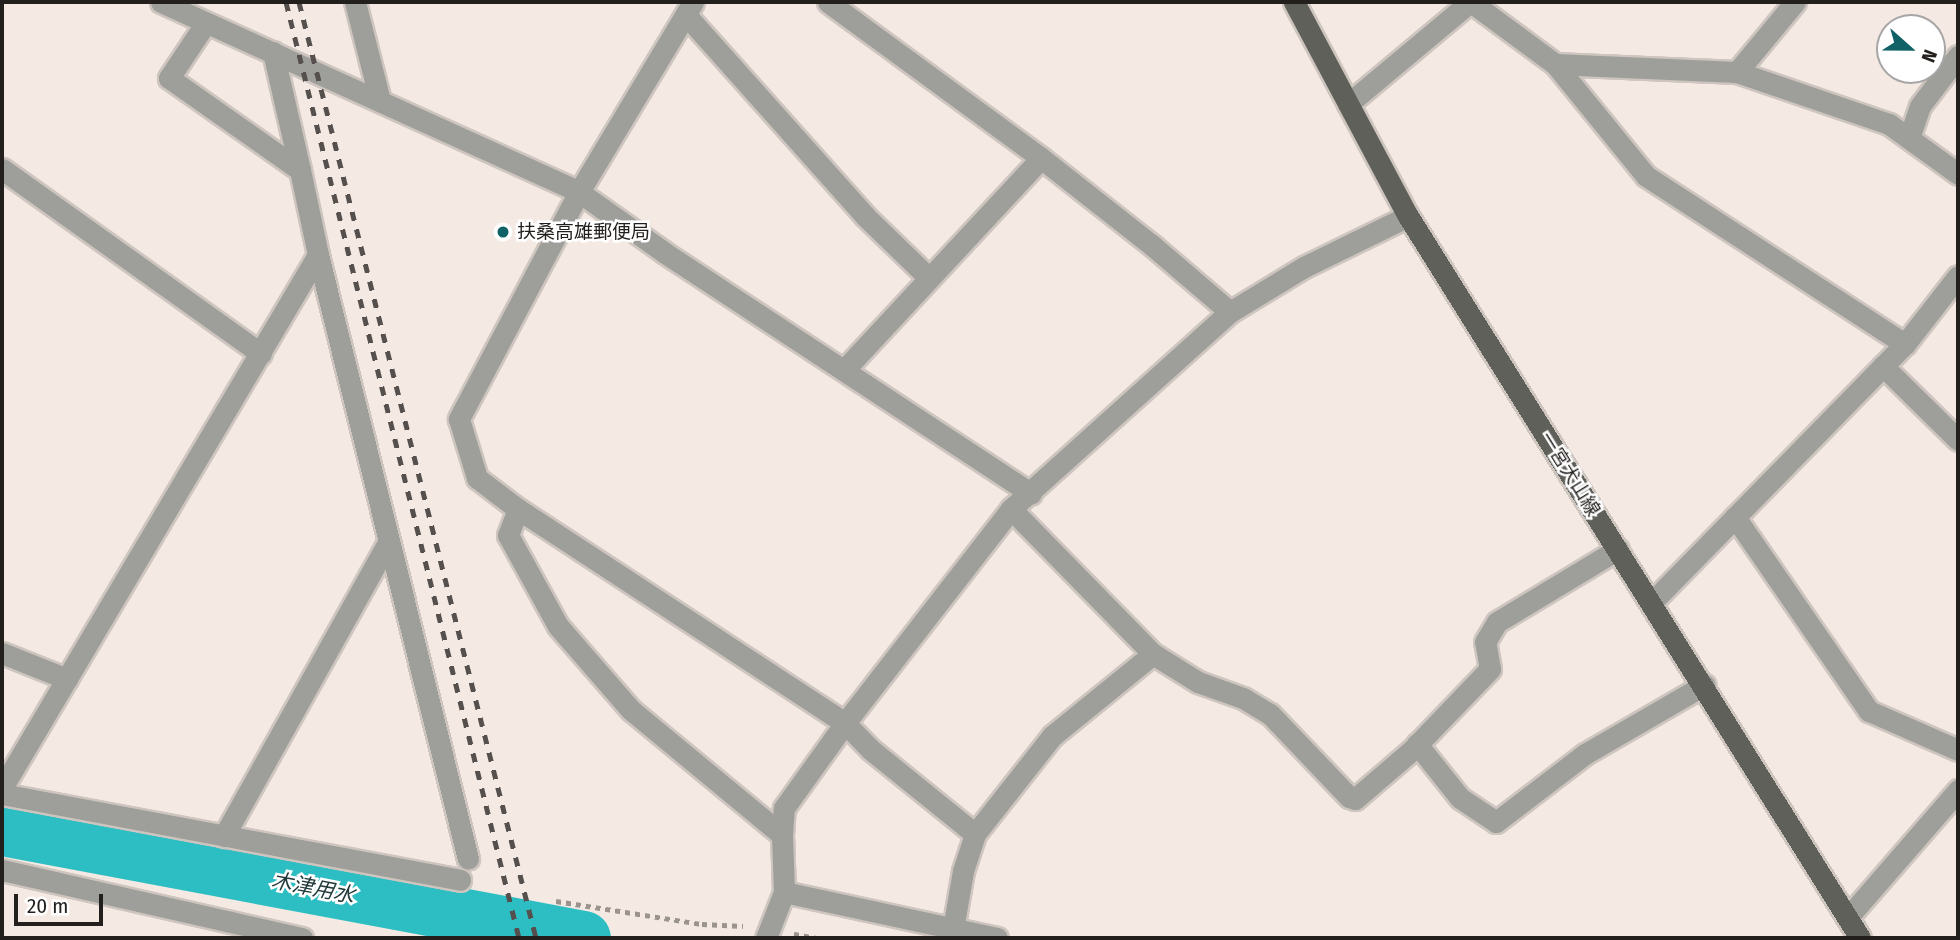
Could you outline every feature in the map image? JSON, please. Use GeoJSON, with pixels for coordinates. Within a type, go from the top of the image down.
{"type":"FeatureCollection","features":[{"type":"Feature","properties":{"kind":"main road","name":"一宮犬山線"},"geometry":{"type":"LineString","coordinates":[[1294,2],[1408,216],[1704,684],[1849,916],[1860,938]]}},
{"type":"Feature","properties":{"kind":"street"},"geometry":{"type":"LineString","coordinates":[[161,2],[579,192],[665,253],[1031,493]]}},
{"type":"Feature","properties":{"kind":"street"},"geometry":{"type":"LineString","coordinates":[[355,2],[380,102]]}},
{"type":"Feature","properties":{"kind":"street"},"geometry":{"type":"LineString","coordinates":[[828,2],[1041,158],[1153,246],[1230,312]]}},
{"type":"Feature","properties":{"kind":"street"},"geometry":{"type":"LineString","coordinates":[[1348,104],[1471,2],[1555,64],[1646,176],[1905,344]]}},
{"type":"Feature","properties":{"kind":"street"},"geometry":{"type":"LineString","coordinates":[[1737,72],[1795,2]]}},
{"type":"Feature","properties":{"kind":"street"},"geometry":{"type":"LineString","coordinates":[[928,277],[865,216],[689,8],[579,192],[459,419],[477,478],[518,509],[845,723],[870,749],[975,834]]}},
{"type":"Feature","properties":{"kind":"street"},"geometry":{"type":"LineString","coordinates":[[205,24],[169,78],[300,170]]}},
{"type":"Feature","properties":{"kind":"street"},"geometry":{"type":"LineString","coordinates":[[273,52],[318,256],[468,859]]}},
{"type":"Feature","properties":{"kind":"street"},"geometry":{"type":"LineString","coordinates":[[1909,138],[1920,106],[1958,57]]}},
{"type":"Feature","properties":{"kind":"street"},"geometry":{"type":"LineString","coordinates":[[1555,64],[1737,72],[1889,124],[1958,174]]}},
{"type":"Feature","properties":{"kind":"street"},"geometry":{"type":"LineString","coordinates":[[845,369],[1041,158]]}},
{"type":"Feature","properties":{"kind":"street"},"geometry":{"type":"LineString","coordinates":[[2,169],[261,354]]}},
{"type":"Feature","properties":{"kind":"street"},"geometry":{"type":"LineString","coordinates":[[767,934],[784,892],[784,808],[845,723],[1011,509],[1230,312],[1304,267],[1408,216]]}},
{"type":"Feature","properties":{"kind":"street"},"geometry":{"type":"LineString","coordinates":[[2,788],[318,256]]}},
{"type":"Feature","properties":{"kind":"street"},"geometry":{"type":"LineString","coordinates":[[1652,602],[1905,344],[1958,276]]}},
{"type":"Feature","properties":{"kind":"street"},"geometry":{"type":"LineString","coordinates":[[1883,366],[1958,440]]}},
{"type":"Feature","properties":{"kind":"street"},"geometry":{"type":"LineString","coordinates":[[518,509],[508,535],[558,626],[631,710],[782,835]]}},
{"type":"Feature","properties":{"kind":"street"},"geometry":{"type":"LineString","coordinates":[[1011,509],[1153,654],[1198,682],[1243,698],[1270,714],[1349,797],[1355,799],[1417,744],[1490,669],[1485,642],[1497,622],[1618,549]]}},
{"type":"Feature","properties":{"kind":"street"},"geometry":{"type":"LineString","coordinates":[[1735,517],[1869,711],[1958,750]]}},
{"type":"Feature","properties":{"kind":"street"},"geometry":{"type":"LineString","coordinates":[[224,836],[388,542]]}},
{"type":"Feature","properties":{"kind":"street"},"geometry":{"type":"LineString","coordinates":[[2,653],[67,679]]}},
{"type":"Feature","properties":{"kind":"street"},"geometry":{"type":"LineString","coordinates":[[953,929],[963,871],[975,834],[1052,736],[1153,654]]}},
{"type":"Feature","properties":{"kind":"street"},"geometry":{"type":"LineString","coordinates":[[1417,744],[1460,798],[1496,822],[1585,754],[1704,684]]}},
{"type":"Feature","properties":{"kind":"street"},"geometry":{"type":"LineString","coordinates":[[1849,916],[1958,790]]}},
{"type":"Feature","properties":{"kind":"street"},"geometry":{"type":"LineString","coordinates":[[2,794],[460,880]]}},
{"type":"Feature","properties":{"kind":"street"},"geometry":{"type":"LineString","coordinates":[[2,870],[302,938]]}},
{"type":"Feature","properties":{"kind":"street"},"geometry":{"type":"LineString","coordinates":[[784,892],[997,938]]}},
{"type":"Feature","properties":{"kind":"path"},"geometry":{"type":"LineString","coordinates":[[556,901],[767,934],[817,938]]}},
{"type":"Feature","properties":{"kind":"waterway","name":"木津用水"},"geometry":{"type":"LineString","coordinates":[[2,829],[584,938]]}},
{"type":"Feature","properties":{"kind":"railway"},"geometry":{"type":"LineString","coordinates":[[286,2],[519,938]]}},
{"type":"Feature","properties":{"kind":"railway"},"geometry":{"type":"LineString","coordinates":[[299,2],[536,938]]}},
{"type":"Feature","properties":{"kind":"place","name":"扶桑高雄郵便局"},"geometry":{"type":"Point","coordinates":[503,232]}}]}
